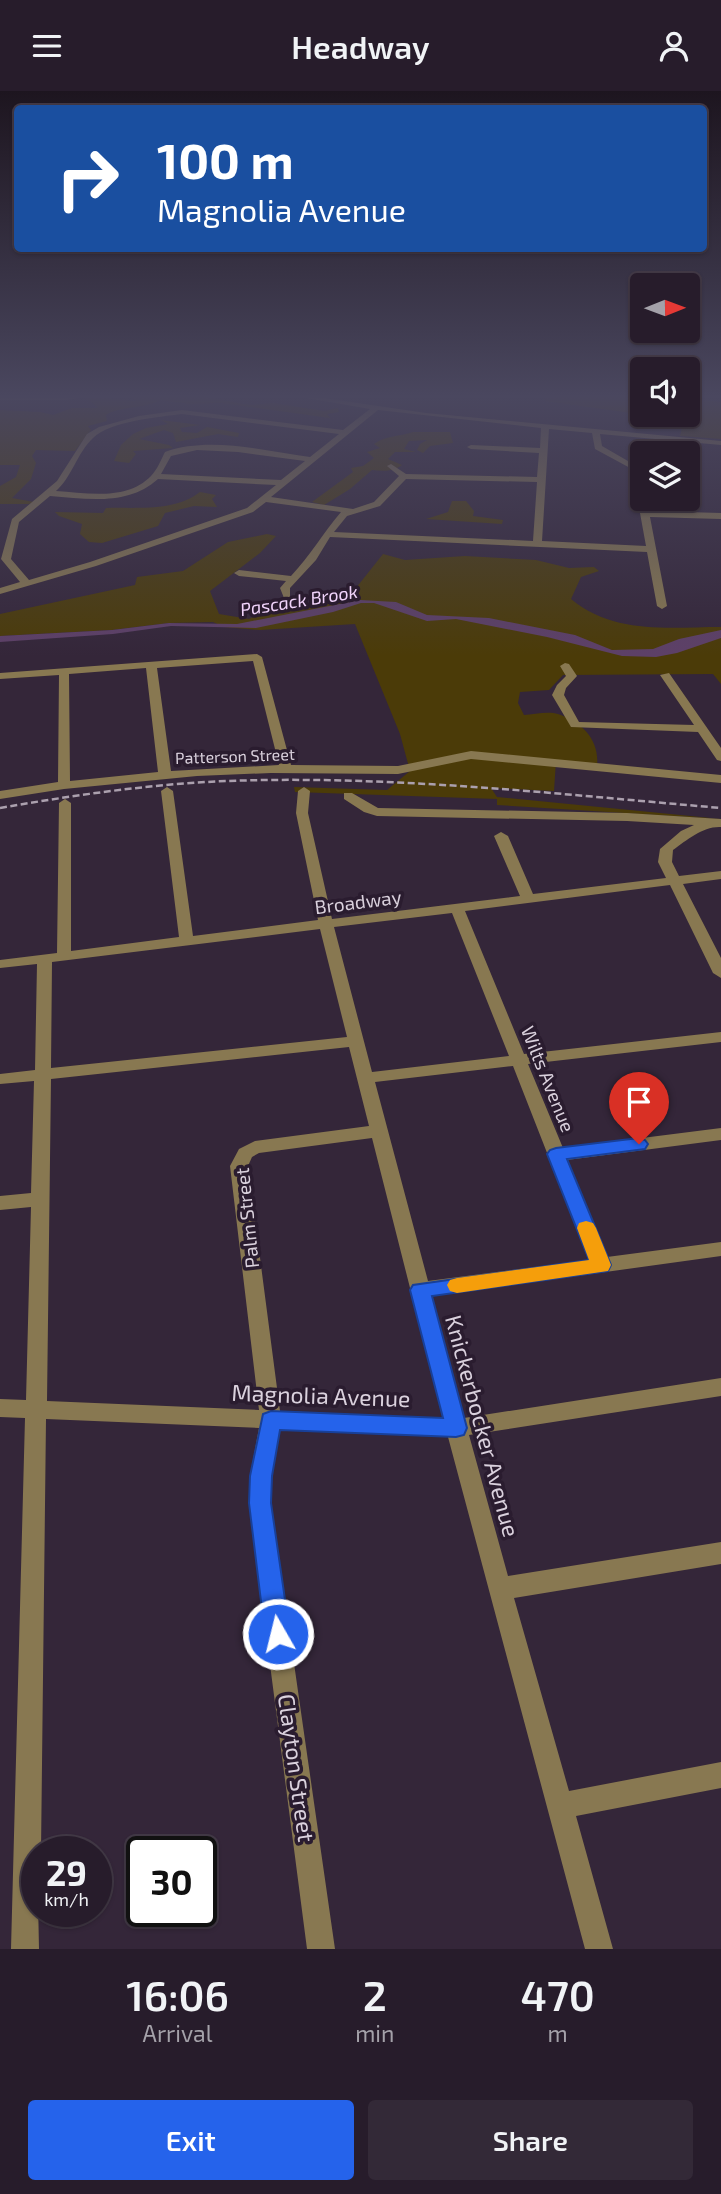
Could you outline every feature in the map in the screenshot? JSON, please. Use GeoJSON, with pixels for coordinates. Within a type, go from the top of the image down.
{"type":"FeatureCollection","features":[{"type":"Feature","properties":{"kind":"street"},"geometry":{"type":"LineString","coordinates":[[27,584],[6,559],[15,521],[60,483]]}},
{"type":"Feature","properties":{"kind":"street"},"geometry":{"type":"LineString","coordinates":[[48,493],[121,495],[139,490],[148,483]]}},
{"type":"Feature","properties":{"kind":"street"},"geometry":{"type":"LineString","coordinates":[[263,483],[284,484]]}},
{"type":"Feature","properties":{"kind":"street"},"geometry":{"type":"LineString","coordinates":[[287,596],[285,588],[313,558],[327,534],[344,514],[377,504],[397,483]]}},
{"type":"Feature","properties":{"kind":"street"},"geometry":{"type":"LineString","coordinates":[[537,544],[541,483]]}},
{"type":"Feature","properties":{"kind":"street"},"geometry":{"type":"LineString","coordinates":[[639,483],[662,606]]}},
{"type":"Feature","properties":{"kind":"street"},"geometry":{"type":"LineString","coordinates":[[0,591],[233,517],[253,508],[284,484]]}},
{"type":"Feature","properties":{"kind":"street"},"geometry":{"type":"LineString","coordinates":[[265,499],[352,511]]}},
{"type":"Feature","properties":{"kind":"street"},"geometry":{"type":"LineString","coordinates":[[645,514],[721,516]]}},
{"type":"Feature","properties":{"kind":"street"},"geometry":{"type":"LineString","coordinates":[[1,520],[15,521]]}},
{"type":"Feature","properties":{"kind":"street"},"geometry":{"type":"LineString","coordinates":[[327,534],[652,549]]}},
{"type":"Feature","properties":{"kind":"street"},"geometry":{"type":"LineString","coordinates":[[239,573],[292,579]]}},
{"type":"Feature","properties":{"kind":"street"},"geometry":{"type":"LineString","coordinates":[[0,676],[257,657],[286,769]]}},
{"type":"Feature","properties":{"kind":"street"},"geometry":{"type":"LineString","coordinates":[[151,665],[165,775]]}},
{"type":"Feature","properties":{"kind":"street"},"geometry":{"type":"LineString","coordinates":[[565,666],[572,676],[559,689],[559,697],[575,725],[721,736]]}},
{"type":"Feature","properties":{"kind":"street"},"geometry":{"type":"LineString","coordinates":[[64,671],[64,785]]}},
{"type":"Feature","properties":{"kind":"street"},"geometry":{"type":"LineString","coordinates":[[665,675],[721,757]]}},
{"type":"Feature","properties":{"kind":"street","name":"Patterson Street"},"geometry":{"type":"LineString","coordinates":[[0,795],[64,785],[165,775],[286,769],[398,770],[471,755],[721,779]]}},
{"type":"Feature","properties":{"kind":"street"},"geometry":{"type":"LineString","coordinates":[[167,791],[187,942]]}},
{"type":"Feature","properties":{"kind":"street","name":"Knickerbocker Avenue"},"geometry":{"type":"LineString","coordinates":[[304,791],[302,813],[326,925],[456,1428],[599,1949]]}},
{"type":"Feature","properties":{"kind":"street"},"geometry":{"type":"LineString","coordinates":[[348,796],[365,810],[377,812],[614,817],[715,823]]}},
{"type":"Feature","properties":{"kind":"street"},"geometry":{"type":"LineString","coordinates":[[25,1949],[41,1199],[41,1075],[54,959],[65,803]]}},
{"type":"Feature","properties":{"kind":"street"},"geometry":{"type":"LineString","coordinates":[[715,823],[686,834],[667,849],[665,862],[715,954],[721,973]]}},
{"type":"Feature","properties":{"kind":"street"},"geometry":{"type":"LineString","coordinates":[[501,836],[528,898]]}},
{"type":"Feature","properties":{"kind":"street","name":"Broadway"},"geometry":{"type":"LineString","coordinates":[[0,964],[721,875]]}},
{"type":"Feature","properties":{"kind":"street","name":"Wilts Avenue"},"geometry":{"type":"LineString","coordinates":[[457,908],[601,1265]]}},
{"type":"Feature","properties":{"kind":"street"},"geometry":{"type":"LineString","coordinates":[[365,1078],[721,1037]]}},
{"type":"Feature","properties":{"kind":"street"},"geometry":{"type":"LineString","coordinates":[[0,1079],[356,1041]]}},
{"type":"Feature","properties":{"kind":"street","name":"Palm Street"},"geometry":{"type":"LineString","coordinates":[[271,1420],[240,1160],[255,1147],[379,1131]]}},
{"type":"Feature","properties":{"kind":"street"},"geometry":{"type":"LineString","coordinates":[[556,1154],[721,1134]]}},
{"type":"Feature","properties":{"kind":"street"},"geometry":{"type":"LineString","coordinates":[[0,1203],[41,1199]]}},
{"type":"Feature","properties":{"kind":"street"},"geometry":{"type":"LineString","coordinates":[[420,1290],[721,1249]]}},
{"type":"Feature","properties":{"kind":"street","name":"Magnolia Avenue"},"geometry":{"type":"LineString","coordinates":[[0,1408],[456,1428],[721,1387]]}},
{"type":"Feature","properties":{"kind":"street","name":"Clayton Street"},"geometry":{"type":"LineString","coordinates":[[271,1420],[261,1476],[260,1503],[321,1949]]}},
{"type":"Feature","properties":{"kind":"street"},"geometry":{"type":"LineString","coordinates":[[500,1589],[721,1553]]}},
{"type":"Feature","properties":{"kind":"street"},"geometry":{"type":"LineString","coordinates":[[560,1806],[721,1775]]}},
{"type":"Feature","properties":{"kind":"shaded area"},"geometry":{"type":"Polygon","coordinates":[[[6,483],[27,483],[12,498],[34,502],[0,504],[0,486],[6,483]]]}},
{"type":"Feature","properties":{"kind":"shaded area"},"geometry":{"type":"Polygon","coordinates":[[[338,483],[357,483],[324,505],[312,502],[338,483]]]}},
{"type":"Feature","properties":{"kind":"shaded area"},"geometry":{"type":"Polygon","coordinates":[[[200,492],[216,495],[212,499],[217,507],[194,506],[165,513],[158,526],[102,543],[89,542],[80,534],[82,524],[55,512],[103,513],[106,508],[167,506],[200,492]]]}},
{"type":"Feature","properties":{"kind":"shaded area"},"geometry":{"type":"Polygon","coordinates":[[[452,501],[466,501],[474,511],[473,516],[503,520],[502,524],[426,519],[448,512],[452,501]]]}},
{"type":"Feature","properties":{"kind":"shaded area"},"geometry":{"type":"Polygon","coordinates":[[[267,534],[276,536],[260,553],[210,591],[219,614],[249,619],[266,610],[348,598],[383,554],[405,560],[465,556],[536,560],[569,568],[594,567],[599,571],[581,577],[571,599],[588,611],[624,624],[662,628],[721,627],[721,684],[713,674],[563,675],[549,690],[520,692],[518,703],[524,715],[554,713],[567,717],[582,727],[596,748],[597,766],[556,761],[554,791],[491,788],[497,797],[721,819],[497,805],[497,799],[295,792],[294,787],[387,790],[410,771],[400,734],[355,624],[260,630],[224,627],[213,622],[169,623],[112,630],[0,636],[0,614],[135,585],[137,577],[183,571],[228,542],[267,534]]]}},
{"type":"Feature","properties":{"kind":"shaded area"},"geometry":{"type":"Polygon","coordinates":[[[360,600],[396,602],[427,615],[489,618],[575,635],[612,650],[653,649],[679,639],[721,630],[721,638],[656,657],[622,656],[547,637],[456,619],[427,621],[374,603],[361,603],[333,612],[256,628],[171,626],[113,634],[0,642],[0,636],[112,630],[169,623],[237,624],[360,600]]]}},
{"type":"Feature","properties":{"kind":"railway"},"geometry":{"type":"LineString","coordinates":[[0,808],[170,785],[289,780],[413,783],[721,808]]}},
{"type":"Feature","properties":{"kind":"slow traffic"},"geometry":{"type":"LineString","coordinates":[[457,1285],[601,1265],[586,1228]]}},
{"type":"Feature","properties":{"kind":"route"},"geometry":{"type":"LineString","coordinates":[[278,1634],[260,1503],[261,1476],[271,1420],[456,1428],[420,1290],[601,1265],[556,1154],[639,1144]]}},
{"type":"Feature","properties":{"kind":"water label","name":"Pascack Brook"},"geometry":{"type":"Point","coordinates":[299,601]}}]}
